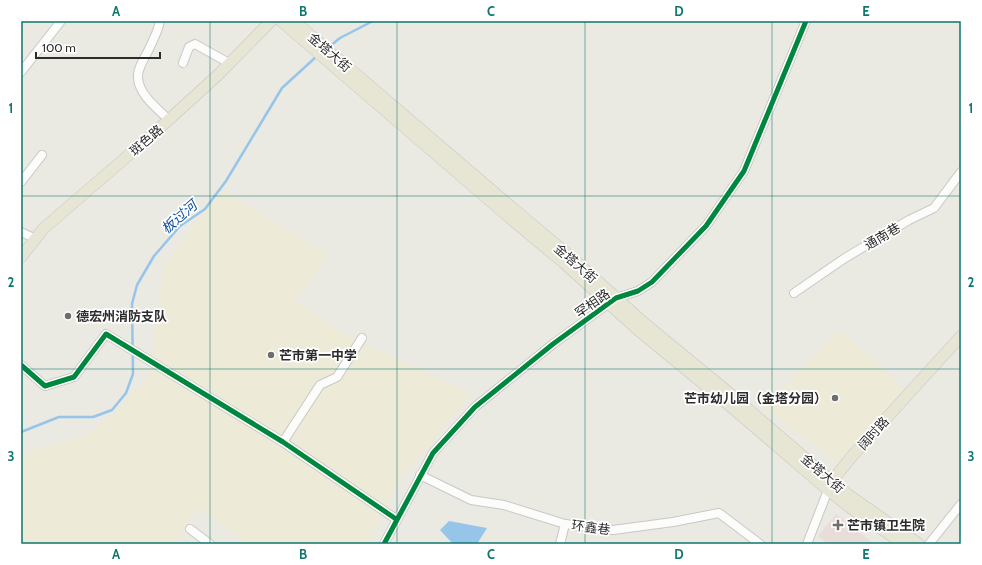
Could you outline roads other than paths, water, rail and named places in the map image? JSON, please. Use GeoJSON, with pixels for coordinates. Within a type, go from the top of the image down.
{"type":"FeatureCollection","features":[{"type":"Feature","properties":{"kind":"main road","name":"斑色路"},"geometry":{"type":"LineString","coordinates":[[21,257],[44,228],[169,120],[271,21]]}},
{"type":"Feature","properties":{"kind":"main road","name":"金塔大街"},"geometry":{"type":"LineString","coordinates":[[281,21],[310,41],[339,65],[498,208],[564,263],[644,323],[728,392],[830,485],[856,512],[904,544]]}},
{"type":"Feature","properties":{"kind":"main road","name":"金塔大街"},"geometry":{"type":"LineString","coordinates":[[294,21],[310,41]]}},
{"type":"Feature","properties":{"kind":"main road","name":"阔时路"},"geometry":{"type":"LineString","coordinates":[[830,485],[853,454],[961,336]]}},
{"type":"Feature","properties":{"kind":"main road","name":"金塔大街"},"geometry":{"type":"LineString","coordinates":[[830,485],[919,544]]}},
{"type":"Feature","properties":{"kind":"street"},"geometry":{"type":"LineString","coordinates":[[21,72],[61,21]]}},
{"type":"Feature","properties":{"kind":"street"},"geometry":{"type":"LineString","coordinates":[[160,21],[159,29],[140,68],[138,78],[144,94],[169,120]]}},
{"type":"Feature","properties":{"kind":"street","name":"罕相路"},"geometry":{"type":"LineString","coordinates":[[384,544],[396,519],[433,453],[475,408],[553,344],[613,301],[638,291],[652,282],[706,226],[744,171],[806,21]]}},
{"type":"Feature","properties":{"kind":"street"},"geometry":{"type":"LineString","coordinates":[[183,63],[189,47],[195,44],[229,63]]}},
{"type":"Feature","properties":{"kind":"street"},"geometry":{"type":"LineString","coordinates":[[21,182],[42,155]]}},
{"type":"Feature","properties":{"kind":"street","name":"通南巷"},"geometry":{"type":"LineString","coordinates":[[794,293],[845,258],[909,220],[934,208],[961,172]]}},
{"type":"Feature","properties":{"kind":"street"},"geometry":{"type":"LineString","coordinates":[[21,232],[36,239]]}},
{"type":"Feature","properties":{"kind":"street"},"geometry":{"type":"LineString","coordinates":[[21,365],[45,386],[74,377],[106,334],[283,442],[396,519]]}},
{"type":"Feature","properties":{"kind":"street"},"geometry":{"type":"LineString","coordinates":[[283,442],[320,384],[337,377],[362,338]]}},
{"type":"Feature","properties":{"kind":"street","name":"环鑫巷"},"geometry":{"type":"LineString","coordinates":[[420,475],[470,500],[504,505],[565,524],[613,530],[673,522],[719,513],[760,544]]}},
{"type":"Feature","properties":{"kind":"street","name":"阔时路"},"geometry":{"type":"LineString","coordinates":[[807,544],[830,485]]}},
{"type":"Feature","properties":{"kind":"street"},"geometry":{"type":"LineString","coordinates":[[929,544],[961,504]]}},
{"type":"Feature","properties":{"kind":"street"},"geometry":{"type":"LineString","coordinates":[[560,544],[565,524]]}},
{"type":"Feature","properties":{"kind":"street"},"geometry":{"type":"LineString","coordinates":[[190,529],[210,544]]}},
{"type":"Feature","properties":{"kind":"water"},"geometry":{"type":"Polygon","coordinates":[[[449,521],[487,528],[477,544],[453,544],[440,530],[449,521]]]}},
{"type":"Feature","properties":{"kind":"waterway","name":"板过河"},"geometry":{"type":"LineString","coordinates":[[329,47],[340,38],[373,21]]}},
{"type":"Feature","properties":{"kind":"waterway","name":"板过河"},"geometry":{"type":"LineString","coordinates":[[21,432],[59,417],[93,417],[112,410],[126,393],[133,374],[132,304],[137,285],[154,256],[180,226],[205,209],[226,181],[282,88],[317,56]]}},
{"type":"Feature","properties":{"kind":"place","name":"德宏州消防支队"},"geometry":{"type":"Point","coordinates":[68,316]}},
{"type":"Feature","properties":{"kind":"place","name":"芒市第一中学"},"geometry":{"type":"Point","coordinates":[271,355]}},
{"type":"Feature","properties":{"kind":"place","name":"芒市幼儿园（金塔分园）"},"geometry":{"type":"Point","coordinates":[835,398]}},
{"type":"Feature","properties":{"kind":"place","name":"芒市镇卫生院"},"geometry":{"type":"Point","coordinates":[838,525]}}]}
